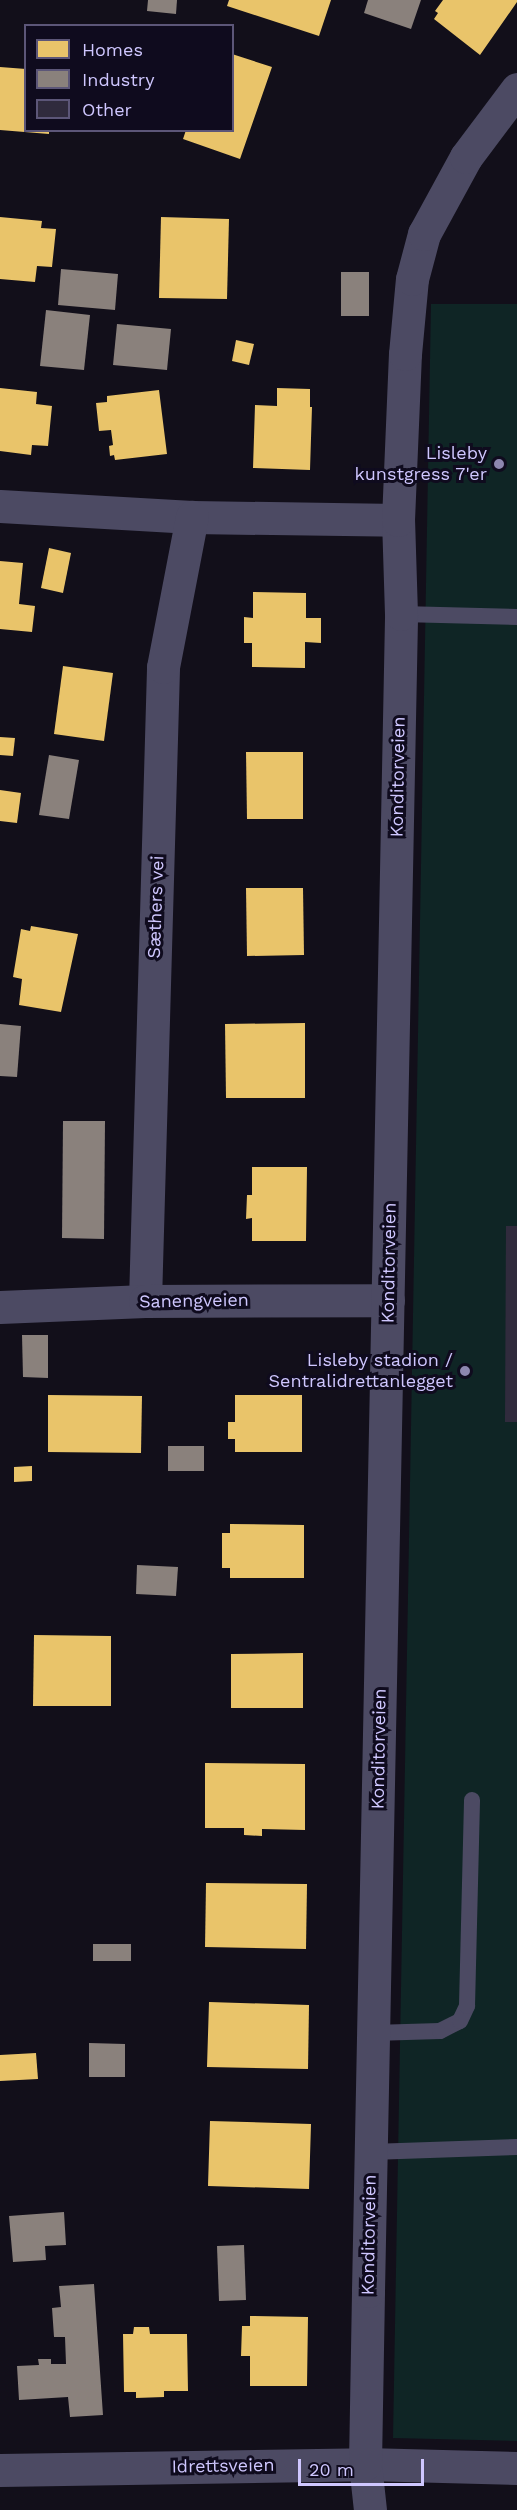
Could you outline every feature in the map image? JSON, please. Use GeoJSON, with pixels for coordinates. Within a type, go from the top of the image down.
{"type":"FeatureCollection","features":[{"type":"Feature","properties":{"kind":"street","name":"Konditorveien"},"geometry":{"type":"LineString","coordinates":[[370,2510],[365,2464],[401,614],[398,520],[405,354],[412,279],[424,234],[466,157],[517,88]]}},
{"type":"Feature","properties":{"kind":"street"},"geometry":{"type":"LineString","coordinates":[[0,506],[192,517],[398,520]]}},
{"type":"Feature","properties":{"kind":"street","name":"Sæthers vei"},"geometry":{"type":"LineString","coordinates":[[145,1301],[163,667],[192,517]]}},
{"type":"Feature","properties":{"kind":"street","name":"Sanengveien"},"geometry":{"type":"LineString","coordinates":[[0,1307],[145,1301],[388,1300]]}},
{"type":"Feature","properties":{"kind":"street","name":"Idrettsveien"},"geometry":{"type":"LineString","coordinates":[[0,2470],[365,2464],[517,2468]]}},
{"type":"Feature","properties":{"kind":"lane"},"geometry":{"type":"LineString","coordinates":[[401,614],[517,617]]}},
{"type":"Feature","properties":{"kind":"lane"},"geometry":{"type":"LineString","coordinates":[[373,2033],[440,2031],[460,2021],[466,2006],[472,1800]]}},
{"type":"Feature","properties":{"kind":"lane"},"geometry":{"type":"LineString","coordinates":[[371,2152],[517,2147]]}},
{"type":"Feature","properties":{"kind":"green space","name":"Lisleby stadion / Sentralidrettanlegget"},"geometry":{"type":"Polygon","coordinates":[[[431,304],[517,304],[517,2441],[393,2438],[431,304]]]}},
{"type":"Feature","properties":{"kind":"building: Homes"},"geometry":{"type":"Polygon","coordinates":[[[229,0],[331,0],[319,36],[227,6],[229,0]]]}},
{"type":"Feature","properties":{"kind":"building: Homes"},"geometry":{"type":"Polygon","coordinates":[[[443,0],[517,0],[517,2],[480,55],[434,19],[438,13],[435,11],[443,0]]]}},
{"type":"Feature","properties":{"kind":"building: Homes"},"geometry":{"type":"Polygon","coordinates":[[[234,55],[272,67],[240,159],[183,139],[185,132],[234,132],[234,55]]]}},
{"type":"Feature","properties":{"kind":"building: Homes"},"geometry":{"type":"Polygon","coordinates":[[[0,67],[24,69],[24,132],[0,130],[0,67]]]}},
{"type":"Feature","properties":{"kind":"building: Homes"},"geometry":{"type":"Polygon","coordinates":[[[24,132],[49,132],[49,134],[24,132]]]}},
{"type":"Feature","properties":{"kind":"building: Homes"},"geometry":{"type":"Polygon","coordinates":[[[0,217],[42,221],[41,228],[56,229],[52,267],[37,266],[35,282],[0,279],[0,217]]]}},
{"type":"Feature","properties":{"kind":"building: Homes"},"geometry":{"type":"Polygon","coordinates":[[[161,217],[229,219],[227,299],[159,298],[161,217]]]}},
{"type":"Feature","properties":{"kind":"building: Homes"},"geometry":{"type":"Polygon","coordinates":[[[236,340],[254,344],[249,365],[232,361],[236,340]]]}},
{"type":"Feature","properties":{"kind":"building: Homes"},"geometry":{"type":"Polygon","coordinates":[[[0,388],[37,392],[36,404],[52,406],[48,446],[32,445],[31,455],[0,451],[0,388]]]}},
{"type":"Feature","properties":{"kind":"building: Homes"},"geometry":{"type":"Polygon","coordinates":[[[277,388],[310,389],[310,407],[312,407],[310,470],[253,468],[255,405],[277,406],[277,388]]]}},
{"type":"Feature","properties":{"kind":"building: Homes"},"geometry":{"type":"Polygon","coordinates":[[[159,390],[167,454],[115,460],[114,455],[110,456],[109,446],[113,445],[111,430],[99,431],[96,403],[107,402],[107,396],[159,390]]]}},
{"type":"Feature","properties":{"kind":"building: Homes"},"geometry":{"type":"Polygon","coordinates":[[[49,548],[71,553],[63,593],[41,588],[49,548]]]}},
{"type":"Feature","properties":{"kind":"building: Homes"},"geometry":{"type":"Polygon","coordinates":[[[0,561],[23,563],[19,604],[35,606],[32,632],[0,629],[0,561]]]}},
{"type":"Feature","properties":{"kind":"building: Homes"},"geometry":{"type":"Polygon","coordinates":[[[253,592],[306,593],[306,618],[321,618],[321,643],[305,642],[305,668],[252,667],[252,643],[244,643],[244,617],[253,618],[253,592]]]}},
{"type":"Feature","properties":{"kind":"building: Homes"},"geometry":{"type":"Polygon","coordinates":[[[63,666],[113,673],[104,741],[54,734],[63,666]]]}},
{"type":"Feature","properties":{"kind":"building: Homes"},"geometry":{"type":"Polygon","coordinates":[[[0,737],[15,738],[13,756],[0,755],[0,737]]]}},
{"type":"Feature","properties":{"kind":"building: Homes"},"geometry":{"type":"Polygon","coordinates":[[[246,752],[303,752],[303,819],[247,819],[246,752]]]}},
{"type":"Feature","properties":{"kind":"building: Homes"},"geometry":{"type":"Polygon","coordinates":[[[0,790],[21,793],[17,823],[0,821],[0,790]]]}},
{"type":"Feature","properties":{"kind":"building: Homes"},"geometry":{"type":"Polygon","coordinates":[[[246,888],[303,888],[304,955],[247,956],[246,888]]]}},
{"type":"Feature","properties":{"kind":"building: Homes"},"geometry":{"type":"Polygon","coordinates":[[[31,926],[78,934],[61,1012],[19,1005],[22,979],[13,977],[21,929],[30,931],[31,926]]]}},
{"type":"Feature","properties":{"kind":"building: Homes"},"geometry":{"type":"Polygon","coordinates":[[[305,1023],[305,1098],[226,1098],[225,1024],[305,1023]]]}},
{"type":"Feature","properties":{"kind":"building: Homes"},"geometry":{"type":"Polygon","coordinates":[[[252,1167],[307,1167],[306,1241],[252,1241],[252,1218],[246,1219],[247,1195],[252,1195],[252,1167]]]}},
{"type":"Feature","properties":{"kind":"building: Homes"},"geometry":{"type":"Polygon","coordinates":[[[48,1395],[142,1396],[141,1453],[48,1452],[48,1395]]]}},
{"type":"Feature","properties":{"kind":"building: Homes"},"geometry":{"type":"Polygon","coordinates":[[[235,1395],[302,1395],[302,1452],[235,1452],[235,1439],[228,1439],[228,1422],[235,1422],[235,1395]]]}},
{"type":"Feature","properties":{"kind":"building: Homes"},"geometry":{"type":"Polygon","coordinates":[[[32,1466],[32,1481],[14,1482],[14,1467],[32,1466]]]}},
{"type":"Feature","properties":{"kind":"building: Homes"},"geometry":{"type":"Polygon","coordinates":[[[230,1524],[304,1525],[304,1578],[230,1578],[230,1568],[222,1568],[222,1533],[230,1533],[230,1524]]]}},
{"type":"Feature","properties":{"kind":"building: Homes"},"geometry":{"type":"Polygon","coordinates":[[[34,1635],[111,1636],[111,1706],[33,1706],[34,1635]]]}},
{"type":"Feature","properties":{"kind":"building: Homes"},"geometry":{"type":"Polygon","coordinates":[[[303,1653],[303,1708],[231,1708],[231,1654],[303,1653]]]}},
{"type":"Feature","properties":{"kind":"building: Homes"},"geometry":{"type":"Polygon","coordinates":[[[205,1763],[305,1764],[305,1830],[262,1829],[262,1836],[244,1835],[244,1828],[205,1828],[205,1763]]]}},
{"type":"Feature","properties":{"kind":"building: Homes"},"geometry":{"type":"Polygon","coordinates":[[[206,1883],[307,1884],[306,1949],[205,1947],[206,1883]]]}},
{"type":"Feature","properties":{"kind":"building: Homes"},"geometry":{"type":"Polygon","coordinates":[[[209,2002],[309,2005],[308,2069],[207,2067],[209,2002]]]}},
{"type":"Feature","properties":{"kind":"building: Homes"},"geometry":{"type":"Polygon","coordinates":[[[36,2053],[38,2079],[0,2081],[0,2055],[36,2053]]]}},
{"type":"Feature","properties":{"kind":"building: Homes"},"geometry":{"type":"Polygon","coordinates":[[[210,2121],[311,2124],[309,2189],[208,2186],[210,2121]]]}},
{"type":"Feature","properties":{"kind":"building: Homes"},"geometry":{"type":"Polygon","coordinates":[[[250,2316],[308,2317],[307,2386],[250,2386],[250,2356],[241,2356],[242,2326],[250,2326],[250,2316]]]}},
{"type":"Feature","properties":{"kind":"building: Homes"},"geometry":{"type":"Polygon","coordinates":[[[134,2327],[149,2327],[150,2334],[187,2334],[188,2391],[164,2391],[164,2397],[136,2398],[136,2392],[124,2392],[123,2334],[133,2334],[134,2327]]]}},
{"type":"Feature","properties":{"kind":"building: Industry"},"geometry":{"type":"Polygon","coordinates":[[[148,0],[177,0],[176,14],[147,11],[148,0]]]}},
{"type":"Feature","properties":{"kind":"building: Industry"},"geometry":{"type":"Polygon","coordinates":[[[368,0],[421,0],[411,29],[364,13],[368,0]]]}},
{"type":"Feature","properties":{"kind":"building: Industry"},"geometry":{"type":"Polygon","coordinates":[[[61,269],[118,274],[115,310],[58,305],[61,269]]]}},
{"type":"Feature","properties":{"kind":"building: Industry"},"geometry":{"type":"Polygon","coordinates":[[[341,272],[369,272],[369,316],[341,316],[341,272]]]}},
{"type":"Feature","properties":{"kind":"building: Industry"},"geometry":{"type":"Polygon","coordinates":[[[46,310],[90,315],[84,370],[40,366],[46,310]]]}},
{"type":"Feature","properties":{"kind":"building: Industry"},"geometry":{"type":"Polygon","coordinates":[[[117,324],[171,329],[167,370],[113,365],[117,324]]]}},
{"type":"Feature","properties":{"kind":"building: Industry"},"geometry":{"type":"Polygon","coordinates":[[[49,755],[79,760],[69,819],[39,815],[49,755]]]}},
{"type":"Feature","properties":{"kind":"building: Industry"},"geometry":{"type":"Polygon","coordinates":[[[0,1024],[21,1026],[17,1077],[0,1076],[0,1024]]]}},
{"type":"Feature","properties":{"kind":"building: Industry"},"geometry":{"type":"Polygon","coordinates":[[[63,1121],[105,1121],[104,1239],[62,1238],[63,1121]]]}},
{"type":"Feature","properties":{"kind":"building: Industry"},"geometry":{"type":"Polygon","coordinates":[[[22,1335],[48,1335],[48,1378],[23,1377],[22,1335]]]}},
{"type":"Feature","properties":{"kind":"building: Industry"},"geometry":{"type":"Polygon","coordinates":[[[168,1446],[204,1446],[204,1471],[168,1471],[168,1446]]]}},
{"type":"Feature","properties":{"kind":"building: Industry"},"geometry":{"type":"Polygon","coordinates":[[[137,1565],[178,1567],[176,1596],[136,1594],[137,1565]]]}},
{"type":"Feature","properties":{"kind":"building: Industry"},"geometry":{"type":"Polygon","coordinates":[[[93,1944],[131,1944],[131,1961],[93,1961],[93,1944]]]}},
{"type":"Feature","properties":{"kind":"building: Industry"},"geometry":{"type":"Polygon","coordinates":[[[89,2043],[125,2044],[125,2077],[89,2077],[89,2043]]]}},
{"type":"Feature","properties":{"kind":"building: Industry"},"geometry":{"type":"Polygon","coordinates":[[[64,2212],[66,2245],[45,2246],[46,2260],[13,2262],[9,2216],[64,2212]]]}},
{"type":"Feature","properties":{"kind":"building: Industry"},"geometry":{"type":"Polygon","coordinates":[[[244,2245],[246,2300],[219,2301],[217,2246],[244,2245]]]}},
{"type":"Feature","properties":{"kind":"building: Industry"},"geometry":{"type":"Polygon","coordinates":[[[94,2284],[103,2415],[70,2417],[68,2397],[19,2400],[17,2366],[39,2365],[38,2359],[51,2359],[51,2364],[66,2364],[65,2337],[54,2337],[52,2308],[61,2307],[59,2286],[94,2284]]]}},
{"type":"Feature","properties":{"kind":"building: Other"},"geometry":{"type":"Polygon","coordinates":[[[506,1226],[517,1226],[517,1422],[505,1422],[506,1226]]]}},
{"type":"Feature","properties":{"kind":"place","name":"Lisleby kunstgress 7'er"},"geometry":{"type":"Point","coordinates":[499,464]}},
{"type":"Feature","properties":{"kind":"place","name":"Lisleby stadion / Sentralidrettanlegget"},"geometry":{"type":"Point","coordinates":[465,1371]}}]}
